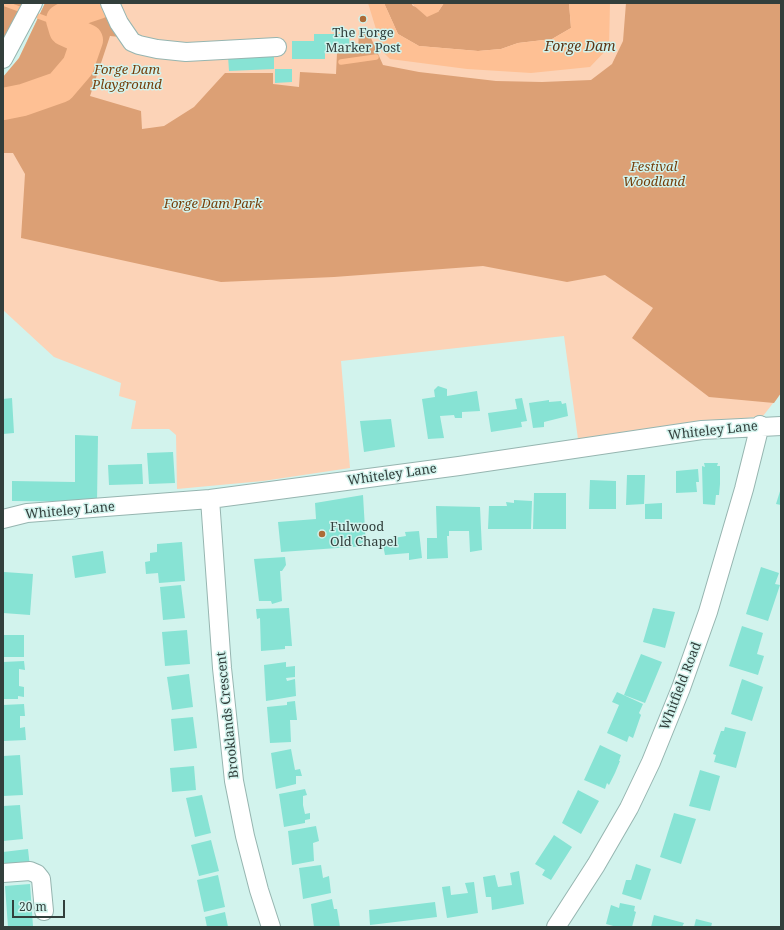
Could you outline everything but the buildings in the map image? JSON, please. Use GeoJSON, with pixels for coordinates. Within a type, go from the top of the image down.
{"type":"FeatureCollection","features":[{"type":"Feature","properties":{"kind":"street"},"geometry":{"type":"LineString","coordinates":[[111,4],[119,23],[132,42],[157,49],[186,52],[277,47]]}},
{"type":"Feature","properties":{"kind":"street"},"geometry":{"type":"LineString","coordinates":[[3,59],[31,8]]}},
{"type":"Feature","properties":{"kind":"street","name":"Whiteley Lane"},"geometry":{"type":"LineString","coordinates":[[3,519],[27,513],[210,499],[459,466],[702,430],[760,425],[781,426]]}},
{"type":"Feature","properties":{"kind":"street","name":"Whitfield Road"},"geometry":{"type":"LineString","coordinates":[[556,927],[596,865],[629,808],[654,754],[681,688],[708,612],[744,489],[760,425]]}},
{"type":"Feature","properties":{"kind":"street","name":"Brooklands Crescent"},"geometry":{"type":"LineString","coordinates":[[210,499],[222,668],[234,781],[245,836],[259,890],[272,927]]}},
{"type":"Feature","properties":{"kind":"street"},"geometry":{"type":"LineString","coordinates":[[3,873],[30,871],[38,874],[41,879],[44,911]]}},
{"type":"Feature","properties":{"kind":"green space"},"geometry":{"type":"Polygon","coordinates":[[[3,3],[27,3],[3,53],[3,3]]]}},
{"type":"Feature","properties":{"kind":"green space","name":"Forge Dam Park"},"geometry":{"type":"Polygon","coordinates":[[[45,3],[781,3],[781,393],[763,416],[578,439],[564,336],[341,361],[350,468],[263,481],[177,489],[176,435],[169,429],[131,429],[136,401],[119,396],[121,383],[54,357],[3,310],[3,77],[19,58],[45,3]]]}},
{"type":"Feature","properties":{"kind":"green space","name":"Festival Woodland"},"geometry":{"type":"Polygon","coordinates":[[[45,3],[120,3],[127,25],[120,37],[110,36],[90,96],[141,111],[142,129],[164,126],[194,107],[225,73],[273,73],[273,84],[299,87],[300,72],[336,74],[337,53],[358,53],[359,30],[367,29],[383,65],[419,72],[496,81],[542,82],[591,80],[612,64],[623,41],[626,3],[781,3],[781,393],[774,403],[709,397],[632,338],[653,308],[605,275],[567,282],[483,266],[334,277],[221,282],[21,238],[25,174],[13,153],[3,153],[3,77],[19,58],[45,3]]]}},
{"type":"Feature","properties":{"kind":"green space"},"geometry":{"type":"Polygon","coordinates":[[[384,3],[411,3],[413,6],[438,12],[444,3],[569,3],[571,28],[552,39],[518,43],[501,49],[478,51],[419,46],[398,34],[384,3]]]}},
{"type":"Feature","properties":{"kind":"water","name":"Forge Dam"},"geometry":{"type":"Polygon","coordinates":[[[368,3],[384,3],[398,34],[419,46],[478,51],[501,49],[518,43],[552,39],[571,28],[569,3],[610,3],[609,47],[590,67],[531,73],[467,69],[390,59],[383,52],[368,3]]]}},
{"type":"Feature","properties":{"kind":"water"},"geometry":{"type":"Polygon","coordinates":[[[411,3],[444,3],[438,12],[427,17],[411,3]]]}},
{"type":"Feature","properties":{"kind":"waterway"},"geometry":{"type":"LineString","coordinates":[[3,3],[49,20],[62,20]]}},
{"type":"Feature","properties":{"kind":"waterway"},"geometry":{"type":"LineString","coordinates":[[3,104],[23,100],[60,87],[78,66],[87,40],[65,30],[62,20],[83,8],[98,3]]}},
{"type":"Feature","properties":{"kind":"waterway"},"geometry":{"type":"LineString","coordinates":[[87,40],[97,44]]}},
{"type":"Feature","properties":{"kind":"waterway"},"geometry":{"type":"LineString","coordinates":[[341,62],[376,57]]}},
{"type":"Feature","properties":{"kind":"place","name":"The Forge Marker Post"},"geometry":{"type":"Point","coordinates":[363,19]}},
{"type":"Feature","properties":{"kind":"place","name":"Fulwood Old Chapel"},"geometry":{"type":"Point","coordinates":[322,534]}},
{"type":"Feature","properties":{"kind":"park label","name":"Forge Dam Playground"},"geometry":{"type":"Point","coordinates":[127,78]}}]}
